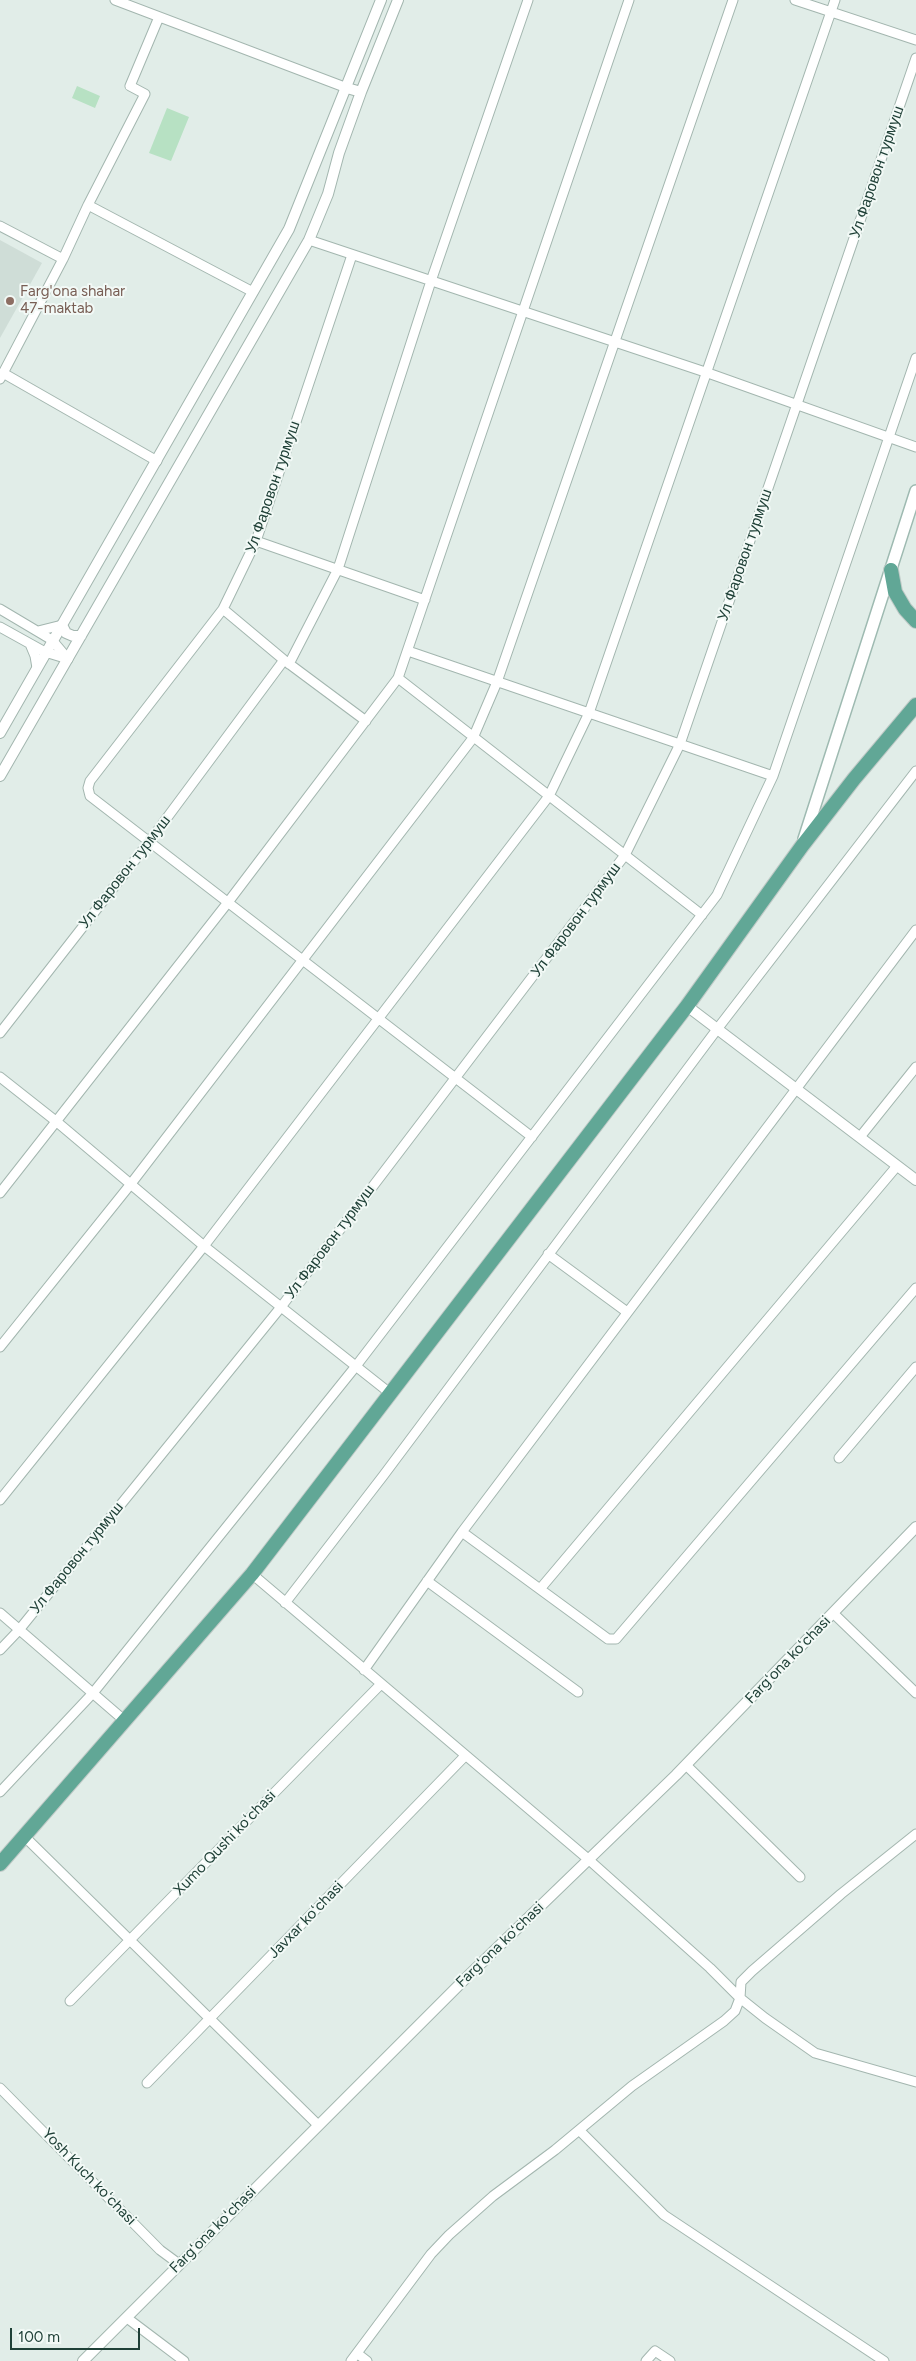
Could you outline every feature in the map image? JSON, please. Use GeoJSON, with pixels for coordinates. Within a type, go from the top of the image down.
{"type":"FeatureCollection","features":[{"type":"Feature","properties":{"kind":"main road"},"geometry":{"type":"LineString","coordinates":[[802,846],[916,491]]}},
{"type":"Feature","properties":{"kind":"main road"},"geometry":{"type":"LineString","coordinates":[[891,570],[895,592],[905,609],[916,621]]}},
{"type":"Feature","properties":{"kind":"main road"},"geometry":{"type":"LineString","coordinates":[[0,1864],[252,1574],[687,1006],[802,846],[914,711]]}},
{"type":"Feature","properties":{"kind":"street"},"geometry":{"type":"LineString","coordinates":[[115,0],[361,92]]}},
{"type":"Feature","properties":{"kind":"street"},"geometry":{"type":"LineString","coordinates":[[0,733],[289,229],[381,0]]}},
{"type":"Feature","properties":{"kind":"street"},"geometry":{"type":"LineString","coordinates":[[0,776],[308,240],[328,194],[339,153],[361,92],[398,0]]}},
{"type":"Feature","properties":{"kind":"street","name":"Ул Фаровон турмуш"},"geometry":{"type":"LineString","coordinates":[[0,1033],[286,662],[338,569],[431,281],[528,0]]}},
{"type":"Feature","properties":{"kind":"street"},"geometry":{"type":"LineString","coordinates":[[0,1193],[229,901],[398,678],[629,0]]}},
{"type":"Feature","properties":{"kind":"street"},"geometry":{"type":"LineString","coordinates":[[0,1347],[130,1185],[472,738],[497,682],[734,0]]}},
{"type":"Feature","properties":{"kind":"street"},"geometry":{"type":"LineString","coordinates":[[795,0],[916,40]]}},
{"type":"Feature","properties":{"kind":"street"},"geometry":{"type":"LineString","coordinates":[[0,1500],[204,1246],[549,796],[589,713],[836,0]]}},
{"type":"Feature","properties":{"kind":"street"},"geometry":{"type":"LineString","coordinates":[[157,461],[2,376],[145,94],[130,86],[159,17]]}},
{"type":"Feature","properties":{"kind":"street","name":"Ул Фаровон турмуш"},"geometry":{"type":"LineString","coordinates":[[0,1650],[19,1630],[280,1307],[625,855],[680,744],[916,58]]}},
{"type":"Feature","properties":{"kind":"street"},"geometry":{"type":"LineString","coordinates":[[88,205],[253,292]]}},
{"type":"Feature","properties":{"kind":"street"},"geometry":{"type":"LineString","coordinates":[[0,226],[63,259]]}},
{"type":"Feature","properties":{"kind":"street"},"geometry":{"type":"LineString","coordinates":[[308,240],[708,373],[796,406],[889,436],[916,447]]}},
{"type":"Feature","properties":{"kind":"street","name":"Ул Фаровон турмуш"},"geometry":{"type":"LineString","coordinates":[[149,842],[90,796],[88,788],[90,781],[223,610],[256,541],[352,254]]}},
{"type":"Feature","properties":{"kind":"street"},"geometry":{"type":"LineString","coordinates":[[0,1792],[93,1693],[356,1366],[717,895],[773,776],[916,358]]}},
{"type":"Feature","properties":{"kind":"street"},"geometry":{"type":"LineString","coordinates":[[256,541],[425,600]]}},
{"type":"Feature","properties":{"kind":"street"},"geometry":{"type":"LineString","coordinates":[[0,609],[52,640],[68,659]]}},
{"type":"Feature","properties":{"kind":"street"},"geometry":{"type":"LineString","coordinates":[[223,610],[286,662],[366,721]]}},
{"type":"Feature","properties":{"kind":"street"},"geometry":{"type":"LineString","coordinates":[[62,625],[66,633],[73,636],[81,636]]}},
{"type":"Feature","properties":{"kind":"street"},"geometry":{"type":"LineString","coordinates":[[37,631],[62,625]]}},
{"type":"Feature","properties":{"kind":"street"},"geometry":{"type":"LineString","coordinates":[[0,627],[46,652],[68,659]]}},
{"type":"Feature","properties":{"kind":"street"},"geometry":{"type":"LineString","coordinates":[[30,644],[37,668]]}},
{"type":"Feature","properties":{"kind":"street"},"geometry":{"type":"LineString","coordinates":[[408,651],[773,776]]}},
{"type":"Feature","properties":{"kind":"street"},"geometry":{"type":"LineString","coordinates":[[398,678],[472,738],[702,915]]}},
{"type":"Feature","properties":{"kind":"street"},"geometry":{"type":"LineString","coordinates":[[285,1603],[383,1476],[718,1028],[916,771]]}},
{"type":"Feature","properties":{"kind":"street"},"geometry":{"type":"LineString","coordinates":[[149,842],[229,901],[302,960],[532,1137]]}},
{"type":"Feature","properties":{"kind":"street"},"geometry":{"type":"LineString","coordinates":[[364,1670],[462,1532],[916,930]]}},
{"type":"Feature","properties":{"kind":"street"},"geometry":{"type":"LineString","coordinates":[[687,1006],[916,1180]]}},
{"type":"Feature","properties":{"kind":"street"},"geometry":{"type":"LineString","coordinates":[[860,1137],[916,1068]]}},
{"type":"Feature","properties":{"kind":"street"},"geometry":{"type":"LineString","coordinates":[[0,1076],[204,1246],[391,1394]]}},
{"type":"Feature","properties":{"kind":"street"},"geometry":{"type":"LineString","coordinates":[[540,1589],[897,1166]]}},
{"type":"Feature","properties":{"kind":"street"},"geometry":{"type":"LineString","coordinates":[[548,1254],[627,1312]]}},
{"type":"Feature","properties":{"kind":"street"},"geometry":{"type":"LineString","coordinates":[[462,1532],[608,1639],[616,1638],[916,1288]]}},
{"type":"Feature","properties":{"kind":"street"},"geometry":{"type":"LineString","coordinates":[[840,1458],[916,1367]]}},
{"type":"Feature","properties":{"kind":"street","name":"Fargʻona koʻchasi"},"geometry":{"type":"LineString","coordinates":[[83,2361],[318,2125],[686,1765],[916,1527]]}},
{"type":"Feature","properties":{"kind":"street"},"geometry":{"type":"LineString","coordinates":[[252,1574],[588,1860],[710,1968],[740,1998],[815,2053],[916,2082]]}},
{"type":"Feature","properties":{"kind":"street"},"geometry":{"type":"LineString","coordinates":[[427,1581],[578,1692]]}},
{"type":"Feature","properties":{"kind":"street"},"geometry":{"type":"LineString","coordinates":[[0,1613],[125,1721]]}},
{"type":"Feature","properties":{"kind":"street"},"geometry":{"type":"LineString","coordinates":[[832,1613],[916,1693]]}},
{"type":"Feature","properties":{"kind":"street","name":"Xumo Qushi koʻchasi"},"geometry":{"type":"LineString","coordinates":[[70,2001],[381,1684]]}},
{"type":"Feature","properties":{"kind":"street","name":"Javxar koʻchasi"},"geometry":{"type":"LineString","coordinates":[[147,2083],[465,1756]]}},
{"type":"Feature","properties":{"kind":"street"},"geometry":{"type":"LineString","coordinates":[[686,1765],[800,1877]]}},
{"type":"Feature","properties":{"kind":"street"},"geometry":{"type":"LineString","coordinates":[[352,2361],[431,2254],[449,2235],[493,2196],[656,2068],[724,2021],[734,2011],[740,1998],[741,1982],[752,1971],[847,1889],[916,1834]]}},
{"type":"Feature","properties":{"kind":"street"},"geometry":{"type":"LineString","coordinates":[[25,1837],[318,2125]]}},
{"type":"Feature","properties":{"kind":"street","name":"Yosh Kuch koʻchasi"},"geometry":{"type":"LineString","coordinates":[[0,2088],[160,2250],[179,2264]]}},
{"type":"Feature","properties":{"kind":"street"},"geometry":{"type":"LineString","coordinates":[[579,2130],[664,2215],[884,2361]]}},
{"type":"Feature","properties":{"kind":"street"},"geometry":{"type":"LineString","coordinates":[[127,2318],[184,2361]]}},
{"type":"Feature","properties":{"kind":"street"},"geometry":{"type":"LineString","coordinates":[[646,2361],[654,2351],[670,2361]]}},
{"type":"Feature","properties":{"kind":"street"},"geometry":{"type":"LineString","coordinates":[[358,2354],[367,2361]]}},
{"type":"Feature","properties":{"kind":"shaded area","name":"Farg'ona shahar 47-maktab"},"geometry":{"type":"Polygon","coordinates":[[[0,240],[42,263],[0,338],[0,240]]]}},
{"type":"Feature","properties":{"kind":"green space"},"geometry":{"type":"Polygon","coordinates":[[[77,86],[100,96],[95,108],[72,98],[77,86]]]}},
{"type":"Feature","properties":{"kind":"green space"},"geometry":{"type":"Polygon","coordinates":[[[167,108],[189,117],[171,161],[149,153],[167,108]]]}},
{"type":"Feature","properties":{"kind":"place","name":"Farg'ona shahar 47-maktab"},"geometry":{"type":"Point","coordinates":[10,301]}}]}
